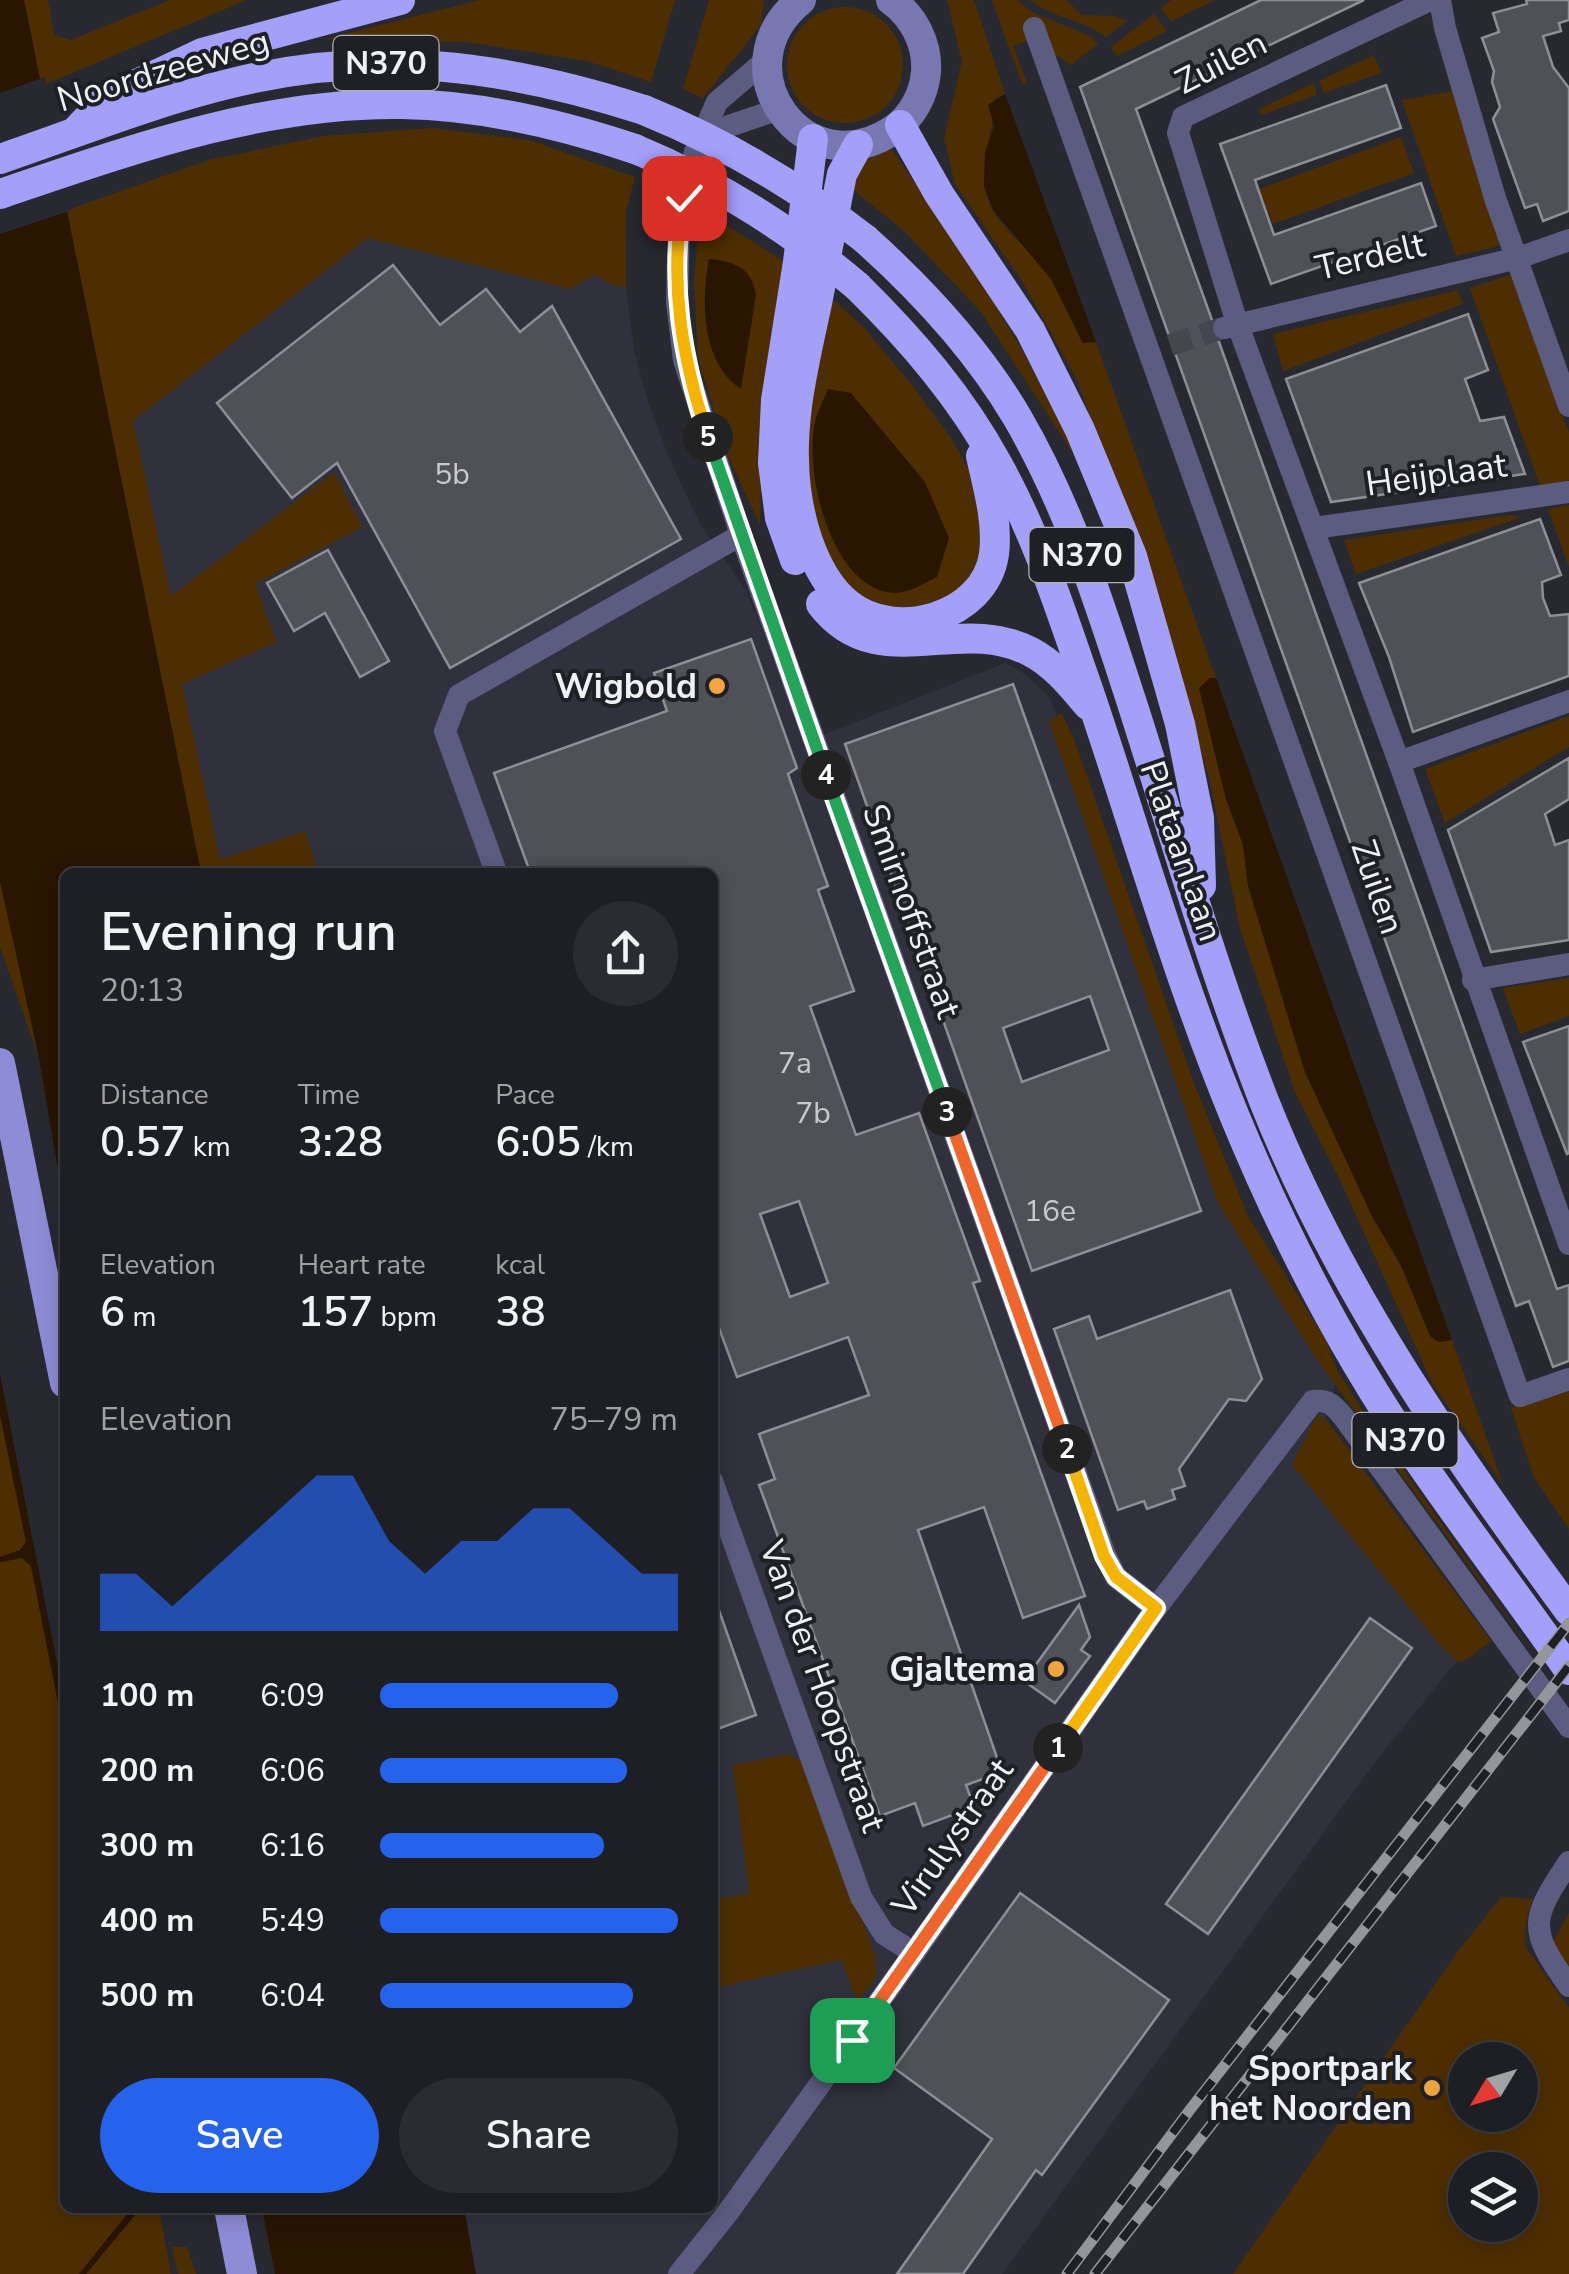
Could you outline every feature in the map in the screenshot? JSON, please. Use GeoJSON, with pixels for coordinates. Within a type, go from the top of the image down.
{"type":"FeatureCollection","features":[{"type":"Feature","properties":{"kind":"highway","name":"N370"},"geometry":{"type":"LineString","coordinates":[[127,101],[239,41],[400,0]]}},
{"type":"Feature","properties":{"kind":"highway","name":"Noordzeeweg"},"geometry":{"type":"LineString","coordinates":[[0,159],[74,134],[127,101],[327,66],[436,65],[508,74],[562,84],[644,110]]}},
{"type":"Feature","properties":{"kind":"highway","name":"Noordzeeweg"},"geometry":{"type":"LineString","coordinates":[[0,194],[136,148],[294,111],[402,104],[537,120],[634,149]]}},
{"type":"Feature","properties":{"kind":"highway","name":"Plataanlaan"},"geometry":{"type":"LineString","coordinates":[[644,110],[692,129],[782,178],[864,239],[934,306],[979,361],[1014,414],[1069,520],[1202,924],[1265,1104],[1302,1186],[1346,1274],[1427,1413],[1569,1611]]}},
{"type":"Feature","properties":{"kind":"highway","name":"N370"},"geometry":{"type":"LineString","coordinates":[[900,126],[939,194],[1030,330],[1080,430],[1132,556],[1180,724],[1199,818],[1202,924]]}},
{"type":"Feature","properties":{"kind":"highway","name":"N370"},"geometry":{"type":"LineString","coordinates":[[813,139],[776,400],[773,463],[780,518],[802,579],[838,622],[871,640],[894,644],[955,636],[990,638],[1031,652],[1065,678],[1096,715]]}},
{"type":"Feature","properties":{"kind":"highway","name":"N370"},"geometry":{"type":"LineString","coordinates":[[858,145],[842,174],[791,440],[796,493],[808,542],[825,578],[851,607],[884,621],[920,622],[956,607],[983,581],[994,556],[994,512],[974,424]]}},
{"type":"Feature","properties":{"kind":"highway","name":"Plataanlaan"},"geometry":{"type":"LineString","coordinates":[[634,149],[752,207],[789,231],[857,286],[925,357],[974,424],[1038,550],[1218,1073],[1289,1238],[1354,1357],[1416,1457],[1569,1670]]}},
{"type":"Feature","properties":{"kind":"main road"},"geometry":{"type":"LineString","coordinates":[[801,0],[781,20],[766,60],[769,88],[779,109],[796,128],[813,139],[837,146],[881,138],[900,126],[918,102],[926,74],[923,44],[903,5]]}},
{"type":"Feature","properties":{"kind":"main road"},"geometry":{"type":"LineString","coordinates":[[0,1063],[60,1358]]}},
{"type":"Feature","properties":{"kind":"main road"},"geometry":{"type":"LineString","coordinates":[[230,2213],[242,2274]]}},
{"type":"Feature","properties":{"kind":"street","name":"Zuilen"},"geometry":{"type":"LineString","coordinates":[[1430,0],[1182,117],[1178,133],[1230,326],[1314,528],[1569,1244]]}},
{"type":"Feature","properties":{"kind":"street"},"geometry":{"type":"LineString","coordinates":[[1440,0],[1476,134],[1569,406]]}},
{"type":"Feature","properties":{"kind":"street","name":"Zuilen"},"geometry":{"type":"LineString","coordinates":[[1034,28],[1160,349],[1520,1396],[1569,1378]]}},
{"type":"Feature","properties":{"kind":"street","name":"Smirnoffstraat"},"geometry":{"type":"LineString","coordinates":[[766,60],[717,102],[695,152],[679,223],[676,302],[684,360],[741,535],[1104,1556],[1116,1577],[1156,1608]]}},
{"type":"Feature","properties":{"kind":"street"},"geometry":{"type":"LineString","coordinates":[[695,152],[729,126],[779,109]]}},
{"type":"Feature","properties":{"kind":"street","name":"Terdelt"},"geometry":{"type":"LineString","coordinates":[[1230,326],[1518,258],[1569,240]]}},
{"type":"Feature","properties":{"kind":"street","name":"Heijplaat"},"geometry":{"type":"LineString","coordinates":[[1314,528],[1569,492]]}},
{"type":"Feature","properties":{"kind":"street"},"geometry":{"type":"LineString","coordinates":[[495,868],[445,730],[459,695],[741,535]]}},
{"type":"Feature","properties":{"kind":"street"},"geometry":{"type":"LineString","coordinates":[[1398,762],[1569,701]]}},
{"type":"Feature","properties":{"kind":"street"},"geometry":{"type":"LineString","coordinates":[[1474,980],[1569,964]]}},
{"type":"Feature","properties":{"kind":"street","name":"Virulystraat"},"geometry":{"type":"LineString","coordinates":[[679,2274],[737,2200],[1156,1608],[1313,1402],[1324,1400],[1333,1404],[1345,1419],[1569,1727]]}},
{"type":"Feature","properties":{"kind":"street","name":"Van der Hoopstraat"},"geometry":{"type":"LineString","coordinates":[[718,1497],[861,1897],[884,1934],[914,1952]]}},
{"type":"Feature","properties":{"kind":"street"},"geometry":{"type":"LineString","coordinates":[[1569,1862],[1547,1895],[1538,1922],[1546,1954],[1569,1986]]}},
{"type":"Feature","properties":{"kind":"shaded area"},"geometry":{"type":"Polygon","coordinates":[[[0,0],[24,0],[200,868],[60,868],[60,1182],[39,1058],[0,881],[0,0]]]}},
{"type":"Feature","properties":{"kind":"shaded area"},"geometry":{"type":"Polygon","coordinates":[[[24,0],[48,0],[54,35],[71,40],[170,0],[247,0],[41,86],[24,0]]]}},
{"type":"Feature","properties":{"kind":"shaded area"},"geometry":{"type":"Polygon","coordinates":[[[480,0],[675,0],[651,82],[587,61],[466,42],[325,39],[480,0]]]}},
{"type":"Feature","properties":{"kind":"shaded area"},"geometry":{"type":"Polygon","coordinates":[[[709,0],[764,0],[761,25],[703,98],[683,89],[709,0]]]}},
{"type":"Feature","properties":{"kind":"shaded area"},"geometry":{"type":"Polygon","coordinates":[[[947,0],[974,0],[1005,94],[994,99],[984,173],[987,198],[1002,223],[1051,279],[1082,343],[1096,342],[1216,678],[1210,678],[1199,688],[1226,799],[1243,845],[1248,886],[1305,1072],[1372,1216],[1444,1342],[1452,1340],[1503,1485],[1432,1383],[1340,1180],[1295,1092],[1240,928],[1209,778],[1148,576],[1077,380],[1022,281],[955,184],[944,138],[962,61],[947,0]]]}},
{"type":"Feature","properties":{"kind":"shaded area"},"geometry":{"type":"Polygon","coordinates":[[[992,0],[1017,0],[1032,12],[1092,37],[1098,44],[1071,65],[1032,39],[1013,46],[1027,83],[1022,84],[992,0]]]}},
{"type":"Feature","properties":{"kind":"shaded area"},"geometry":{"type":"Polygon","coordinates":[[[1031,0],[1066,0],[1082,15],[1114,16],[1127,21],[1106,37],[1031,0]]]}},
{"type":"Feature","properties":{"kind":"shaded area"},"geometry":{"type":"Polygon","coordinates":[[[1171,0],[1215,0],[1171,21],[1161,8],[1171,0]]]}},
{"type":"Feature","properties":{"kind":"shaded area"},"geometry":{"type":"Polygon","coordinates":[[[845,7],[867,11],[886,24],[899,43],[903,65],[899,87],[886,106],[867,119],[845,123],[823,119],[804,106],[791,87],[787,65],[791,43],[804,24],[823,11],[845,7]]]}},
{"type":"Feature","properties":{"kind":"shaded area"},"geometry":{"type":"Polygon","coordinates":[[[1154,14],[1167,31],[1117,56],[1111,47],[1154,14]]]}},
{"type":"Feature","properties":{"kind":"shaded area"},"geometry":{"type":"Polygon","coordinates":[[[1374,55],[1381,73],[1324,93],[1319,81],[1374,55]]]}},
{"type":"Feature","properties":{"kind":"shaded area"},"geometry":{"type":"Polygon","coordinates":[[[1314,83],[1317,95],[1261,115],[1259,109],[1314,83]]]}},
{"type":"Feature","properties":{"kind":"shaded area"},"geometry":{"type":"Polygon","coordinates":[[[1454,91],[1503,245],[1456,256],[1402,100],[1454,91]]]}},
{"type":"Feature","properties":{"kind":"shaded area"},"geometry":{"type":"Polygon","coordinates":[[[1005,94],[1096,342],[1083,343],[1051,279],[993,210],[984,186],[985,152],[994,126],[988,105],[1005,94]]]}},
{"type":"Feature","properties":{"kind":"shaded area"},"geometry":{"type":"Polygon","coordinates":[[[433,128],[529,140],[635,177],[626,212],[626,287],[594,275],[570,289],[368,238],[133,421],[171,596],[334,472],[362,527],[255,584],[277,642],[182,684],[220,859],[305,831],[317,868],[200,868],[67,210],[209,160],[324,136],[433,128]]]}},
{"type":"Feature","properties":{"kind":"shaded area"},"geometry":{"type":"Polygon","coordinates":[[[1401,137],[1414,173],[1273,224],[1259,189],[1401,137]]]}},
{"type":"Feature","properties":{"kind":"shaded area"},"geometry":{"type":"Polygon","coordinates":[[[889,145],[975,271],[1025,355],[1087,475],[981,312],[905,232],[849,186],[856,167],[889,145]]]}},
{"type":"Feature","properties":{"kind":"shaded area"},"geometry":{"type":"Polygon","coordinates":[[[700,209],[787,263],[763,398],[760,525],[728,456],[698,358],[694,280],[700,209]]]}},
{"type":"Feature","properties":{"kind":"shaded area"},"geometry":{"type":"Polygon","coordinates":[[[359,223],[625,280],[634,350],[669,458],[700,524],[747,592],[805,742],[1006,663],[1026,675],[1050,698],[1222,1196],[1337,1379],[1323,1428],[1479,1633],[1372,1766],[1002,2274],[465,2274],[452,2213],[718,2213],[718,868],[185,868],[82,336],[269,244],[359,223]]]}},
{"type":"Feature","properties":{"kind":"shaded area"},"geometry":{"type":"Polygon","coordinates":[[[709,259],[740,268],[754,286],[756,295],[741,389],[728,378],[711,347],[705,311],[709,259]]]}},
{"type":"Feature","properties":{"kind":"shaded area"},"geometry":{"type":"Polygon","coordinates":[[[1512,274],[1569,433],[1569,480],[1564,484],[1540,486],[1470,288],[1512,274]]]}},
{"type":"Feature","properties":{"kind":"shaded area"},"geometry":{"type":"Polygon","coordinates":[[[1458,290],[1463,304],[1283,371],[1273,334],[1458,290]]]}},
{"type":"Feature","properties":{"kind":"shaded area"},"geometry":{"type":"Polygon","coordinates":[[[828,295],[865,329],[912,385],[953,441],[975,480],[986,529],[979,564],[966,587],[939,606],[875,608],[846,590],[810,519],[803,432],[828,295]]]}},
{"type":"Feature","properties":{"kind":"shaded area"},"geometry":{"type":"Polygon","coordinates":[[[828,389],[851,393],[925,482],[949,538],[937,577],[899,593],[872,587],[853,572],[838,550],[826,524],[813,466],[816,418],[828,389]]]}},
{"type":"Feature","properties":{"kind":"shaded area"},"geometry":{"type":"Polygon","coordinates":[[[1569,505],[1569,567],[1548,509],[1569,505]]]}},
{"type":"Feature","properties":{"kind":"shaded area"},"geometry":{"type":"Polygon","coordinates":[[[1510,515],[1522,517],[1356,574],[1344,540],[1510,515]]]}},
{"type":"Feature","properties":{"kind":"shaded area"},"geometry":{"type":"Polygon","coordinates":[[[1210,678],[1216,678],[1452,1340],[1438,1342],[1430,1336],[1400,1263],[1372,1216],[1305,1072],[1248,886],[1243,845],[1226,799],[1199,688],[1210,678]]]}},
{"type":"Feature","properties":{"kind":"shaded area"},"geometry":{"type":"Polygon","coordinates":[[[1061,713],[1073,736],[1195,1086],[1248,1216],[1326,1340],[1336,1368],[1365,1415],[1533,1653],[1320,1364],[1219,1205],[1049,721],[1061,713]]]}},
{"type":"Feature","properties":{"kind":"shaded area"},"geometry":{"type":"Polygon","coordinates":[[[1569,716],[1569,747],[1445,823],[1425,769],[1569,716]]]}},
{"type":"Feature","properties":{"kind":"shaded area"},"geometry":{"type":"Polygon","coordinates":[[[0,881],[39,1058],[0,947],[0,881]]]}},
{"type":"Feature","properties":{"kind":"shaded area"},"geometry":{"type":"Polygon","coordinates":[[[1569,978],[1569,1016],[1520,1034],[1503,988],[1569,978]]]}},
{"type":"Feature","properties":{"kind":"shaded area"},"geometry":{"type":"Polygon","coordinates":[[[0,1374],[60,1679],[60,1713],[31,1566],[22,1558],[0,1562],[0,1557],[20,1550],[26,1542],[0,1415],[0,1374]]]}},
{"type":"Feature","properties":{"kind":"shaded area"},"geometry":{"type":"Polygon","coordinates":[[[1569,1390],[1569,1529],[1534,1478],[1511,1408],[1569,1390]]]}},
{"type":"Feature","properties":{"kind":"shaded area"},"geometry":{"type":"Polygon","coordinates":[[[0,1415],[26,1542],[21,1550],[0,1557],[0,1415]]]}},
{"type":"Feature","properties":{"kind":"shaded area"},"geometry":{"type":"Polygon","coordinates":[[[1317,1415],[1325,1418],[1491,1641],[1466,1660],[1457,1662],[1441,1646],[1292,1465],[1317,1415]]]}},
{"type":"Feature","properties":{"kind":"shaded area"},"geometry":{"type":"Polygon","coordinates":[[[22,1558],[31,1566],[60,1713],[60,2213],[128,2213],[79,2274],[0,2274],[0,1562],[22,1558]]]}},
{"type":"Feature","properties":{"kind":"shaded area"},"geometry":{"type":"Polygon","coordinates":[[[788,1754],[806,1764],[875,1956],[876,1977],[857,2002],[842,1960],[718,1987],[718,1899],[749,1893],[733,1765],[788,1754]]]}},
{"type":"Feature","properties":{"kind":"shaded area","name":"Sportpark het Noorden"},"geometry":{"type":"Polygon","coordinates":[[[1501,1897],[1532,1899],[1525,1946],[1569,2008],[1569,2274],[1233,2274],[1459,1950],[1501,1897]]]}},
{"type":"Feature","properties":{"kind":"shaded area"},"geometry":{"type":"Polygon","coordinates":[[[1569,1913],[1569,1972],[1552,1944],[1569,1913]]]}},
{"type":"Feature","properties":{"kind":"shaded area"},"geometry":{"type":"Polygon","coordinates":[[[128,2213],[137,2213],[86,2274],[79,2274],[128,2213]]]}},
{"type":"Feature","properties":{"kind":"shaded area"},"geometry":{"type":"Polygon","coordinates":[[[137,2213],[160,2213],[171,2274],[86,2274],[137,2213]]]}},
{"type":"Feature","properties":{"kind":"shaded area"},"geometry":{"type":"Polygon","coordinates":[[[263,2213],[465,2213],[476,2274],[275,2274],[263,2213]]]}},
{"type":"Feature","properties":{"kind":"shaded area"},"geometry":{"type":"Polygon","coordinates":[[[172,2247],[187,2247],[196,2274],[178,2274],[172,2247]]]}},
{"type":"Feature","properties":{"kind":"pier"},"geometry":{"type":"Polygon","coordinates":[[[45,77],[72,210],[0,234],[0,93],[45,77]]]}},
{"type":"Feature","properties":{"kind":"building"},"geometry":{"type":"Polygon","coordinates":[[[1261,0],[1364,0],[1136,109],[1212,320],[1210,332],[1219,342],[1557,1289],[1569,1285],[1569,1361],[1553,1367],[1529,1301],[1516,1306],[1080,87],[1261,0]]]}},
{"type":"Feature","properties":{"kind":"building"},"geometry":{"type":"Polygon","coordinates":[[[1526,0],[1569,0],[1569,20],[1559,23],[1561,31],[1543,36],[1553,67],[1569,88],[1569,211],[1543,221],[1537,204],[1525,208],[1493,119],[1500,107],[1492,82],[1494,71],[1482,38],[1499,32],[1493,13],[1527,4],[1526,0]]]}},
{"type":"Feature","properties":{"kind":"building"},"geometry":{"type":"Polygon","coordinates":[[[1386,85],[1401,128],[1255,180],[1274,235],[1421,183],[1436,226],[1271,284],[1220,144],[1386,85]]]}},
{"type":"Feature","properties":{"kind":"building"},"geometry":{"type":"Polygon","coordinates":[[[393,265],[440,325],[486,289],[520,332],[552,306],[681,539],[450,668],[337,463],[292,498],[217,403],[393,265]]]}},
{"type":"Feature","properties":{"kind":"building"},"geometry":{"type":"Polygon","coordinates":[[[1468,314],[1488,370],[1465,379],[1480,421],[1504,417],[1525,474],[1331,502],[1286,379],[1468,314]]]}},
{"type":"Feature","properties":{"kind":"building"},"geometry":{"type":"Polygon","coordinates":[[[1540,519],[1561,575],[1542,582],[1543,598],[1550,616],[1569,614],[1569,676],[1413,732],[1359,583],[1540,519]]]}},
{"type":"Feature","properties":{"kind":"building"},"geometry":{"type":"Polygon","coordinates":[[[328,550],[389,661],[360,677],[325,613],[294,631],[267,583],[328,550]]]}},
{"type":"Feature","properties":{"kind":"building"},"geometry":{"type":"Polygon","coordinates":[[[751,639],[797,768],[788,774],[828,886],[818,890],[854,991],[810,1006],[856,1135],[919,1113],[980,1281],[973,1283],[1085,1596],[1023,1618],[984,1507],[918,1530],[1002,1772],[966,1785],[974,1807],[923,1826],[915,1803],[880,1816],[759,1485],[775,1479],[759,1434],[869,1395],[848,1337],[737,1377],[718,1325],[718,868],[529,868],[494,773],[667,711],[654,673],[751,639]],[[799,1201],[760,1214],[790,1297],[828,1283],[799,1201]]]}},
{"type":"Feature","properties":{"kind":"building"},"geometry":{"type":"Polygon","coordinates":[[[1013,684],[1201,1211],[1032,1271],[845,744],[1013,684]],[[1090,996],[1003,1028],[1022,1082],[1109,1050],[1090,996]]]}},
{"type":"Feature","properties":{"kind":"building"},"geometry":{"type":"Polygon","coordinates":[[[1569,758],[1569,799],[1545,814],[1555,845],[1569,840],[1569,940],[1491,952],[1448,830],[1569,758]]]}},
{"type":"Feature","properties":{"kind":"building"},"geometry":{"type":"Polygon","coordinates":[[[1569,1026],[1569,1153],[1567,1154],[1523,1042],[1569,1026]]]}},
{"type":"Feature","properties":{"kind":"building"},"geometry":{"type":"Polygon","coordinates":[[[1230,1290],[1262,1379],[1246,1401],[1229,1399],[1179,1469],[1185,1486],[1172,1490],[1175,1499],[1147,1509],[1144,1501],[1118,1510],[1054,1329],[1089,1316],[1097,1339],[1230,1290]]]}},
{"type":"Feature","properties":{"kind":"building"},"geometry":{"type":"Polygon","coordinates":[[[1079,1605],[1090,1637],[1081,1650],[1090,1656],[1055,1703],[1024,1681],[1079,1605]]]}},
{"type":"Feature","properties":{"kind":"building"},"geometry":{"type":"Polygon","coordinates":[[[718,1607],[756,1715],[718,1729],[718,1607]]]}},
{"type":"Feature","properties":{"kind":"building"},"geometry":{"type":"Polygon","coordinates":[[[1370,1618],[1412,1648],[1208,1934],[1166,1904],[1370,1618]]]}},
{"type":"Feature","properties":{"kind":"building"},"geometry":{"type":"Polygon","coordinates":[[[1020,1893],[1169,2000],[1042,2175],[1036,2170],[963,2274],[897,2274],[992,2139],[894,2068],[1020,1893]]]}},
{"type":"Feature","properties":{"kind":"tunnel"},"geometry":{"type":"LineString","coordinates":[[1170,345],[1223,328]]}},
{"type":"Feature","properties":{"kind":"railway"},"geometry":{"type":"LineString","coordinates":[[1067,2274],[1569,1623]]}},
{"type":"Feature","properties":{"kind":"railway"},"geometry":{"type":"LineString","coordinates":[[1095,2274],[1569,1666]]}},
{"type":"Feature","properties":{"kind":"place","name":"Wigbold"},"geometry":{"type":"Point","coordinates":[717,686]}},
{"type":"Feature","properties":{"kind":"place","name":"Gjaltema"},"geometry":{"type":"Point","coordinates":[1056,1669]}},
{"type":"Feature","properties":{"kind":"place","name":"Sportpark het Noorden"},"geometry":{"type":"Point","coordinates":[1432,2088]}},
{"type":"Feature","properties":{"kind":"route"},"geometry":{"type":"LineString","coordinates":[[684,198],[679,223],[676,302],[684,360],[705,429],[1104,1556],[1116,1577],[1156,1608],[852,2040]]}}]}
